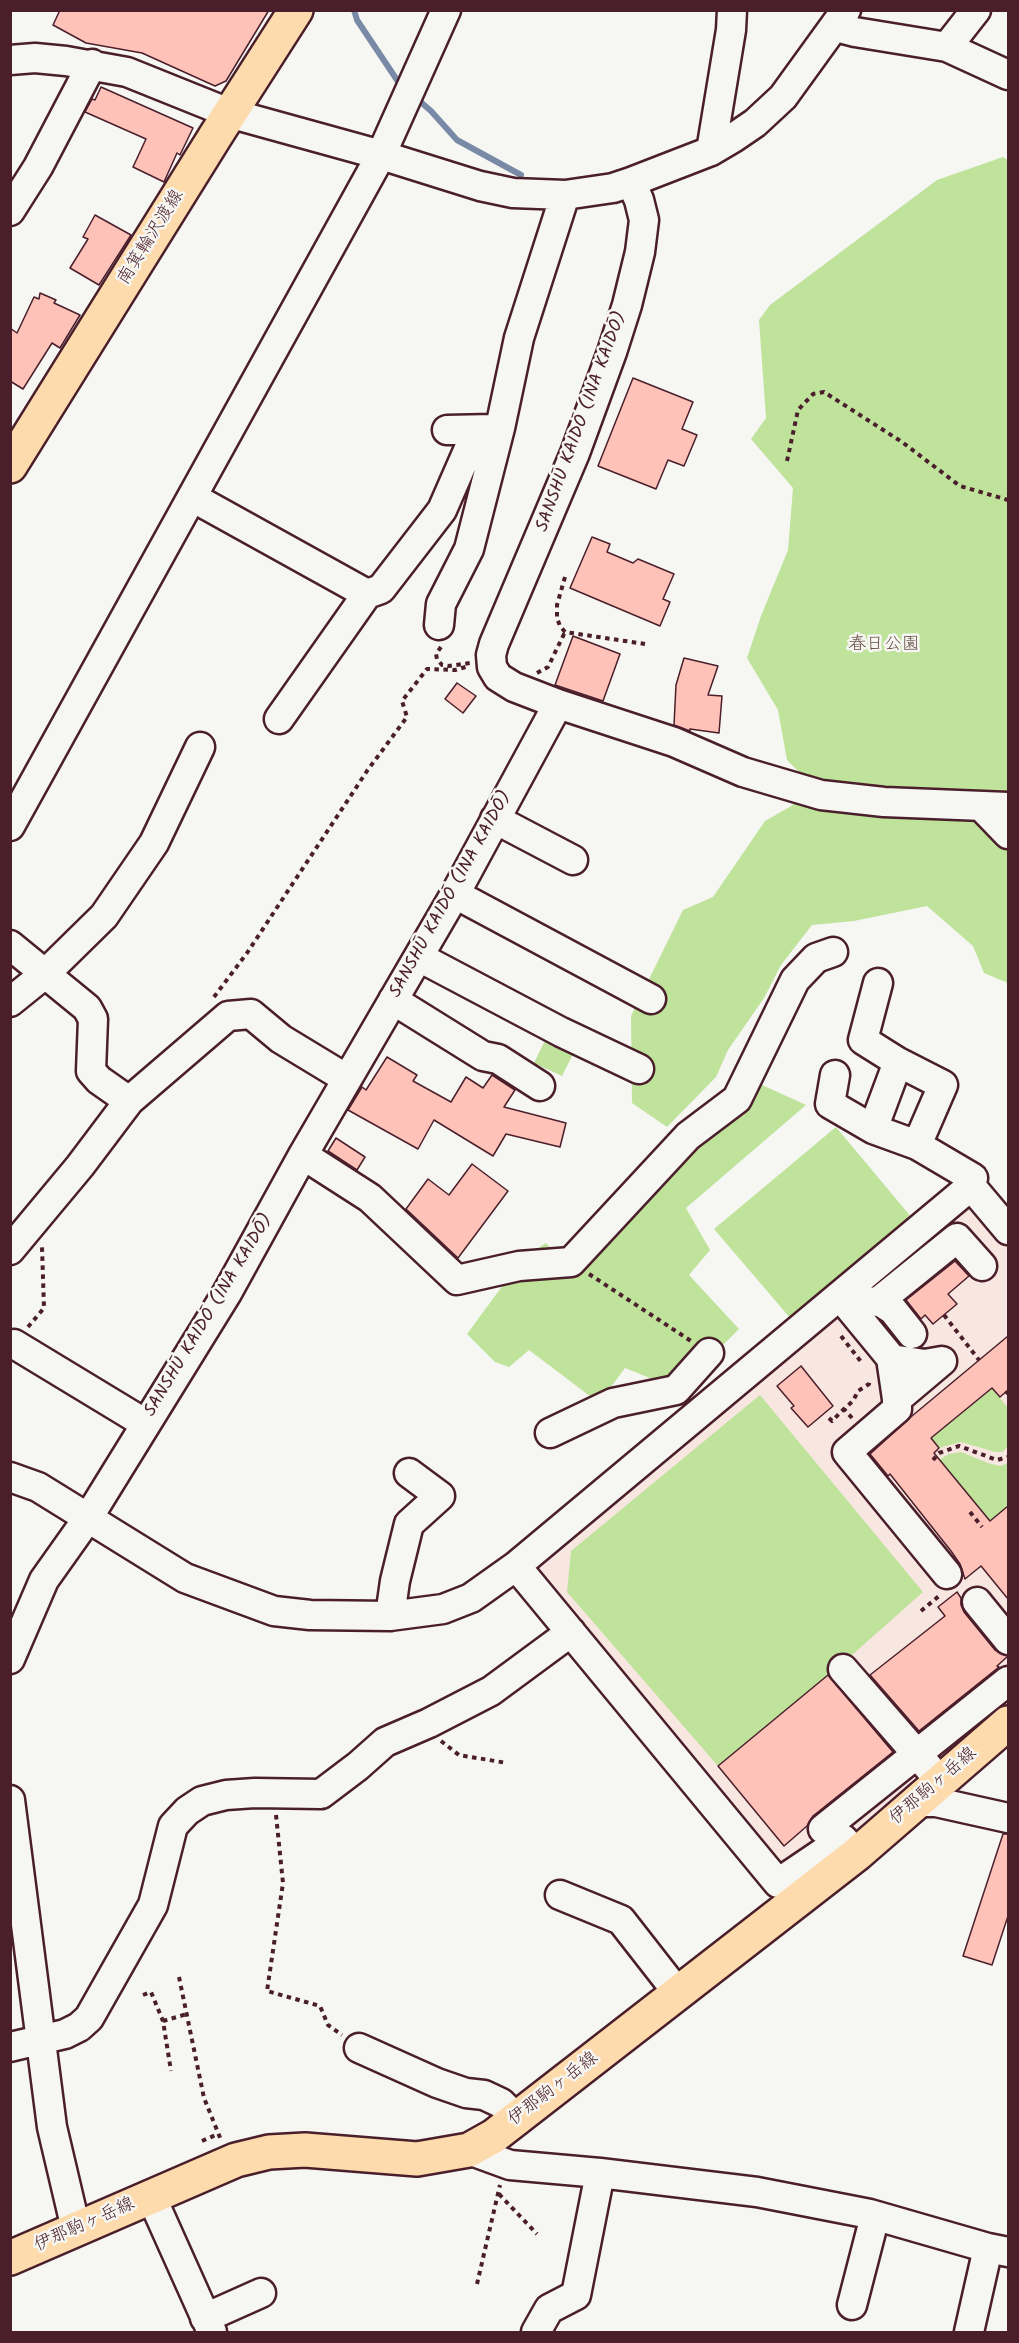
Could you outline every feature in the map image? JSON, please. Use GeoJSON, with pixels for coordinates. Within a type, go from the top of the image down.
{"type":"FeatureCollection","features":[{"type":"Feature","properties":{"kind":"main road","name":"南箕輪沢渡線"},"geometry":{"type":"LineString","coordinates":[[10,466],[296,10]]}},
{"type":"Feature","properties":{"kind":"main road","name":"伊那駒ヶ岳線"},"geometry":{"type":"LineString","coordinates":[[12,2256],[236,2160],[269,2152],[305,2150],[417,2159],[469,2150],[518,2120],[857,1854],[1008,1723]]}},
{"type":"Feature","properties":{"kind":"street"},"geometry":{"type":"LineString","coordinates":[[10,826],[381,156],[446,10]]}},
{"type":"Feature","properties":{"kind":"street"},"geometry":{"type":"LineString","coordinates":[[711,151],[731,30],[732,10]]}},
{"type":"Feature","properties":{"kind":"street"},"geometry":{"type":"LineString","coordinates":[[947,47],[976,10]]}},
{"type":"Feature","properties":{"kind":"street"},"geometry":{"type":"LineString","coordinates":[[10,60],[35,58],[92,64],[127,72],[229,114],[480,186],[513,194],[566,195],[613,188],[631,182],[711,151],[755,123],[783,97],[841,19],[855,32],[947,47],[1008,75]]}},
{"type":"Feature","properties":{"kind":"street"},"geometry":{"type":"LineString","coordinates":[[10,211],[38,167],[92,64]]}},
{"type":"Feature","properties":{"kind":"street","name":"SANSHŪ KAIDŌ (INA KAIDŌ)"},"geometry":{"type":"LineString","coordinates":[[486,659],[575,453],[627,305],[640,252],[644,220],[631,182]]}},
{"type":"Feature","properties":{"kind":"street"},"geometry":{"type":"LineString","coordinates":[[438,625],[441,604],[469,549],[489,429],[566,195]]}},
{"type":"Feature","properties":{"kind":"street"},"geometry":{"type":"LineString","coordinates":[[447,430],[489,429]]}},
{"type":"Feature","properties":{"kind":"street"},"geometry":{"type":"LineString","coordinates":[[279,719],[367,594],[381,590],[442,510],[489,429]]}},
{"type":"Feature","properties":{"kind":"street"},"geometry":{"type":"LineString","coordinates":[[192,497],[367,594]]}},
{"type":"Feature","properties":{"kind":"street"},"geometry":{"type":"LineString","coordinates":[[486,659],[498,677],[528,692],[674,742],[744,772],[820,795],[884,802],[995,806],[1008,834]]}},
{"type":"Feature","properties":{"kind":"street","name":"SANSHŪ KAIDŌ (INA KAIDŌ)"},"geometry":{"type":"LineString","coordinates":[[10,1659],[44,1580],[88,1518],[227,1293],[303,1155],[455,894],[558,704]]}},
{"type":"Feature","properties":{"kind":"street"},"geometry":{"type":"LineString","coordinates":[[10,1002],[46,973],[104,916],[148,852],[200,747]]}},
{"type":"Feature","properties":{"kind":"street"},"geometry":{"type":"LineString","coordinates":[[495,819],[573,860]]}},
{"type":"Feature","properties":{"kind":"street"},"geometry":{"type":"LineString","coordinates":[[455,894],[651,999]]}},
{"type":"Feature","properties":{"kind":"street"},"geometry":{"type":"LineString","coordinates":[[10,945],[87,1008],[93,1019],[91,1071],[99,1080],[129,1101]]}},
{"type":"Feature","properties":{"kind":"street"},"geometry":{"type":"LineString","coordinates":[[303,1155],[370,1198],[457,1280],[519,1266],[571,1262],[688,1136],[736,1099],[795,980],[816,958],[833,952]]}},
{"type":"Feature","properties":{"kind":"street"},"geometry":{"type":"LineString","coordinates":[[419,957],[561,1032],[639,1069]]}},
{"type":"Feature","properties":{"kind":"street"},"geometry":{"type":"LineString","coordinates":[[878,983],[863,1040],[898,1062],[943,1085],[917,1145]]}},
{"type":"Feature","properties":{"kind":"street"},"geometry":{"type":"LineString","coordinates":[[393,1000],[483,1056],[498,1059],[540,1086]]}},
{"type":"Feature","properties":{"kind":"street"},"geometry":{"type":"LineString","coordinates":[[10,1250],[80,1166],[129,1101],[228,1016],[251,1014],[281,1039],[347,1079]]}},
{"type":"Feature","properties":{"kind":"street"},"geometry":{"type":"LineString","coordinates":[[873,1129],[898,1062]]}},
{"type":"Feature","properties":{"kind":"street"},"geometry":{"type":"LineString","coordinates":[[835,1075],[830,1104],[873,1129],[917,1145],[972,1182],[1008,1230]]}},
{"type":"Feature","properties":{"kind":"street"},"geometry":{"type":"LineString","coordinates":[[10,1477],[38,1487],[184,1578],[274,1611],[310,1616],[390,1616],[442,1609],[471,1598],[516,1566],[841,1302],[972,1182]]}},
{"type":"Feature","properties":{"kind":"street"},"geometry":{"type":"LineString","coordinates":[[879,1301],[957,1238],[982,1266]]}},
{"type":"Feature","properties":{"kind":"street"},"geometry":{"type":"LineString","coordinates":[[841,1302],[879,1301],[893,1310],[912,1334]]}},
{"type":"Feature","properties":{"kind":"street"},"geometry":{"type":"LineString","coordinates":[[841,1302],[875,1366],[897,1399],[897,1408],[847,1452],[947,1574]]}},
{"type":"Feature","properties":{"kind":"street"},"geometry":{"type":"LineString","coordinates":[[14,1344],[146,1424]]}},
{"type":"Feature","properties":{"kind":"street"},"geometry":{"type":"LineString","coordinates":[[550,1433],[614,1403],[676,1390],[710,1353]]}},
{"type":"Feature","properties":{"kind":"street"},"geometry":{"type":"LineString","coordinates":[[875,1366],[925,1364],[942,1360],[897,1399]]}},
{"type":"Feature","properties":{"kind":"street"},"geometry":{"type":"LineString","coordinates":[[390,1616],[395,1581],[409,1524],[440,1496],[409,1473]]}},
{"type":"Feature","properties":{"kind":"street"},"geometry":{"type":"LineString","coordinates":[[516,1566],[778,1883],[843,1839],[857,1854]]}},
{"type":"Feature","properties":{"kind":"street"},"geometry":{"type":"LineString","coordinates":[[977,1602],[1008,1640]]}},
{"type":"Feature","properties":{"kind":"street"},"geometry":{"type":"LineString","coordinates":[[10,2047],[40,2038],[65,2034],[79,2027],[89,2018],[153,1905],[173,1826],[187,1812],[202,1801],[226,1795],[274,1792],[321,1794],[349,1774],[385,1742],[429,1723],[491,1691],[571,1632]]}},
{"type":"Feature","properties":{"kind":"street"},"geometry":{"type":"LineString","coordinates":[[843,1669],[917,1754],[929,1791],[936,1802],[1008,1818]]}},
{"type":"Feature","properties":{"kind":"street"},"geometry":{"type":"LineString","coordinates":[[823,1829],[1008,1681]]}},
{"type":"Feature","properties":{"kind":"street"},"geometry":{"type":"LineString","coordinates":[[10,1800],[21,1966],[40,2038],[52,2127],[76,2229]]}},
{"type":"Feature","properties":{"kind":"street"},"geometry":{"type":"LineString","coordinates":[[560,1895],[621,1920],[678,1993]]}},
{"type":"Feature","properties":{"kind":"street"},"geometry":{"type":"LineString","coordinates":[[359,2048],[436,2083],[466,2093],[484,2095],[501,2103],[518,2120]]}},
{"type":"Feature","properties":{"kind":"street"},"geometry":{"type":"LineString","coordinates":[[469,2150],[510,2165],[600,2173],[757,2192],[875,2216],[998,2250],[969,2332]]}},
{"type":"Feature","properties":{"kind":"street"},"geometry":{"type":"LineString","coordinates":[[536,2332],[549,2308],[576,2295],[600,2173]]}},
{"type":"Feature","properties":{"kind":"street"},"geometry":{"type":"LineString","coordinates":[[151,2196],[208,2325],[261,2293]]}},
{"type":"Feature","properties":{"kind":"street"},"geometry":{"type":"LineString","coordinates":[[852,2306],[875,2216]]}},
{"type":"Feature","properties":{"kind":"path"},"geometry":{"type":"LineString","coordinates":[[787,461],[798,410],[813,394],[824,392],[902,442],[960,486],[1008,500]]}},
{"type":"Feature","properties":{"kind":"path"},"geometry":{"type":"LineString","coordinates":[[565,577],[557,605],[557,618],[565,632],[645,644]]}},
{"type":"Feature","properties":{"kind":"path"},"geometry":{"type":"LineString","coordinates":[[438,625],[444,642],[436,654],[442,665],[449,666],[486,659]]}},
{"type":"Feature","properties":{"kind":"path"},"geometry":{"type":"LineString","coordinates":[[528,692],[538,670],[548,667],[565,632]]}},
{"type":"Feature","properties":{"kind":"path"},"geometry":{"type":"LineString","coordinates":[[209,1005],[247,953],[367,771],[407,717],[402,701],[427,669],[455,670],[486,659]]}},
{"type":"Feature","properties":{"kind":"path"},"geometry":{"type":"LineString","coordinates":[[14,1344],[44,1308],[41,1214]]}},
{"type":"Feature","properties":{"kind":"path"},"geometry":{"type":"LineString","coordinates":[[571,1262],[710,1353]]}},
{"type":"Feature","properties":{"kind":"path"},"geometry":{"type":"LineString","coordinates":[[829,1418],[832,1420],[853,1401],[858,1391],[868,1384],[875,1366],[840,1336],[845,1317],[841,1302]]}},
{"type":"Feature","properties":{"kind":"path"},"geometry":{"type":"LineString","coordinates":[[944,1315],[980,1360]]}},
{"type":"Feature","properties":{"kind":"path"},"geometry":{"type":"LineString","coordinates":[[844,1409],[866,1435]]}},
{"type":"Feature","properties":{"kind":"path"},"geometry":{"type":"LineString","coordinates":[[933,1460],[939,1453],[959,1446],[997,1460],[1008,1457]]}},
{"type":"Feature","properties":{"kind":"path"},"geometry":{"type":"LineString","coordinates":[[970,1512],[982,1527]]}},
{"type":"Feature","properties":{"kind":"path"},"geometry":{"type":"LineString","coordinates":[[429,1723],[441,1742],[459,1755],[507,1763]]}},
{"type":"Feature","properties":{"kind":"path"},"geometry":{"type":"LineString","coordinates":[[274,1792],[283,1883],[267,1991],[320,2006],[328,2025],[359,2048]]}},
{"type":"Feature","properties":{"kind":"path"},"geometry":{"type":"LineString","coordinates":[[179,1977],[204,2098],[218,2134],[228,2152],[236,2160]]}},
{"type":"Feature","properties":{"kind":"path"},"geometry":{"type":"LineString","coordinates":[[143,1995],[151,1992],[163,2021],[171,2070]]}},
{"type":"Feature","properties":{"kind":"path"},"geometry":{"type":"LineString","coordinates":[[163,2021],[188,2014]]}},
{"type":"Feature","properties":{"kind":"path"},"geometry":{"type":"LineString","coordinates":[[202,2141],[218,2134]]}},
{"type":"Feature","properties":{"kind":"path"},"geometry":{"type":"LineString","coordinates":[[477,2284],[502,2179]]}},
{"type":"Feature","properties":{"kind":"path"},"geometry":{"type":"LineString","coordinates":[[498,2194],[537,2234]]}},
{"type":"Feature","properties":{"kind":"shaded area"},"geometry":{"type":"Polygon","coordinates":[[[977,1204],[1008,1241],[1008,1705],[851,1837],[777,1875],[528,1571],[950,1209],[977,1204]]]}},
{"type":"Feature","properties":{"kind":"green space","name":"春日公園"},"geometry":{"type":"Polygon","coordinates":[[[1003,157],[1008,160],[1008,983],[984,973],[973,946],[927,906],[854,921],[812,925],[781,965],[764,998],[728,1050],[716,1077],[667,1127],[632,1103],[631,1016],[683,910],[713,897],[765,821],[793,805],[803,776],[787,760],[778,710],[747,658],[761,616],[788,550],[793,488],[751,439],[766,418],[759,320],[770,305],[937,180],[1003,157]]]}},
{"type":"Feature","properties":{"kind":"green space"},"geometry":{"type":"Polygon","coordinates":[[[549,1032],[577,1046],[562,1076],[534,1063],[549,1032]]]}},
{"type":"Feature","properties":{"kind":"green space"},"geometry":{"type":"Polygon","coordinates":[[[760,1084],[806,1105],[686,1208],[710,1250],[689,1275],[739,1329],[719,1349],[701,1341],[680,1375],[665,1384],[625,1368],[599,1403],[529,1350],[509,1367],[495,1362],[467,1334],[523,1258],[546,1243],[569,1268],[760,1084]]]}},
{"type":"Feature","properties":{"kind":"green space"},"geometry":{"type":"Polygon","coordinates":[[[836,1127],[912,1218],[791,1319],[714,1229],[836,1127]]]}},
{"type":"Feature","properties":{"kind":"green space"},"geometry":{"type":"Polygon","coordinates":[[[992,1388],[1008,1408],[1008,1447],[1002,1452],[995,1452],[961,1442],[939,1448],[931,1438],[992,1388]]]}},
{"type":"Feature","properties":{"kind":"green space"},"geometry":{"type":"Polygon","coordinates":[[[760,1395],[923,1592],[835,1670],[718,1766],[567,1592],[571,1551],[760,1395]]]}},
{"type":"Feature","properties":{"kind":"green space"},"geometry":{"type":"Polygon","coordinates":[[[961,1452],[1000,1466],[1008,1463],[1008,1506],[988,1522],[939,1460],[949,1454],[961,1452]]]}},
{"type":"Feature","properties":{"kind":"building"},"geometry":{"type":"Polygon","coordinates":[[[60,10],[269,10],[226,81],[215,86],[142,53],[86,43],[53,25],[60,10]]]}},
{"type":"Feature","properties":{"kind":"building"},"geometry":{"type":"Polygon","coordinates":[[[101,87],[193,128],[180,155],[177,153],[164,182],[133,167],[146,139],[85,112],[92,99],[95,100],[101,87]]]}},
{"type":"Feature","properties":{"kind":"building"},"geometry":{"type":"Polygon","coordinates":[[[95,215],[131,235],[99,285],[70,268],[88,239],[83,237],[95,215]]]}},
{"type":"Feature","properties":{"kind":"building"},"geometry":{"type":"Polygon","coordinates":[[[40,293],[56,300],[54,303],[80,315],[60,348],[52,343],[23,389],[10,381],[10,328],[17,333],[34,297],[39,299],[40,293]]]}},
{"type":"Feature","properties":{"kind":"building"},"geometry":{"type":"Polygon","coordinates":[[[633,378],[693,402],[682,429],[697,435],[684,466],[668,460],[656,489],[598,466],[633,378]]]}},
{"type":"Feature","properties":{"kind":"building"},"geometry":{"type":"Polygon","coordinates":[[[592,537],[610,544],[607,552],[633,563],[638,559],[674,574],[663,599],[670,602],[660,626],[570,588],[592,537]]]}},
{"type":"Feature","properties":{"kind":"building"},"geometry":{"type":"Polygon","coordinates":[[[573,636],[620,654],[603,701],[555,685],[573,636]]]}},
{"type":"Feature","properties":{"kind":"building"},"geometry":{"type":"Polygon","coordinates":[[[684,658],[718,666],[708,695],[722,696],[719,733],[690,729],[690,731],[674,725],[676,685],[684,658]]]}},
{"type":"Feature","properties":{"kind":"building"},"geometry":{"type":"Polygon","coordinates":[[[457,683],[476,696],[463,713],[445,699],[457,683]]]}},
{"type":"Feature","properties":{"kind":"building"},"geometry":{"type":"Polygon","coordinates":[[[387,1057],[417,1075],[413,1081],[451,1102],[466,1077],[483,1088],[492,1075],[515,1090],[504,1107],[566,1123],[560,1147],[506,1134],[493,1156],[434,1120],[418,1149],[348,1110],[362,1087],[366,1090],[387,1057]]]}},
{"type":"Feature","properties":{"kind":"building"},"geometry":{"type":"Polygon","coordinates":[[[336,1138],[365,1157],[357,1170],[328,1151],[336,1138]]]}},
{"type":"Feature","properties":{"kind":"building"},"geometry":{"type":"Polygon","coordinates":[[[472,1164],[508,1191],[458,1258],[406,1209],[428,1179],[449,1195],[472,1164]]]}},
{"type":"Feature","properties":{"kind":"building"},"geometry":{"type":"Polygon","coordinates":[[[955,1261],[969,1276],[948,1294],[957,1304],[933,1324],[925,1315],[921,1319],[906,1300],[955,1261]]]}},
{"type":"Feature","properties":{"kind":"building"},"geometry":{"type":"Polygon","coordinates":[[[1008,1336],[1008,1390],[1000,1397],[992,1388],[931,1438],[939,1448],[934,1453],[990,1521],[1008,1506],[1008,1599],[981,1566],[965,1579],[960,1564],[951,1551],[890,1474],[888,1476],[870,1454],[1008,1336]]]}},
{"type":"Feature","properties":{"kind":"building"},"geometry":{"type":"Polygon","coordinates":[[[801,1366],[833,1406],[808,1427],[791,1408],[794,1406],[777,1386],[801,1366]]]}},
{"type":"Feature","properties":{"kind":"building"},"geometry":{"type":"Polygon","coordinates":[[[957,1592],[964,1612],[995,1650],[1008,1656],[997,1666],[999,1667],[919,1731],[870,1675],[945,1616],[938,1607],[957,1592]]]}},
{"type":"Feature","properties":{"kind":"building"},"geometry":{"type":"Polygon","coordinates":[[[828,1675],[893,1752],[813,1816],[807,1826],[784,1846],[718,1766],[828,1675]]]}},
{"type":"Feature","properties":{"kind":"building"},"geometry":{"type":"Polygon","coordinates":[[[1003,1834],[1008,1834],[1008,1916],[992,1965],[963,1956],[1003,1834]]]}},
{"type":"Feature","properties":{"kind":"waterway"},"geometry":{"type":"LineString","coordinates":[[354,10],[357,20],[401,86]]}},
{"type":"Feature","properties":{"kind":"waterway"},"geometry":{"type":"LineString","coordinates":[[415,97],[457,140],[521,175]]}}]}
